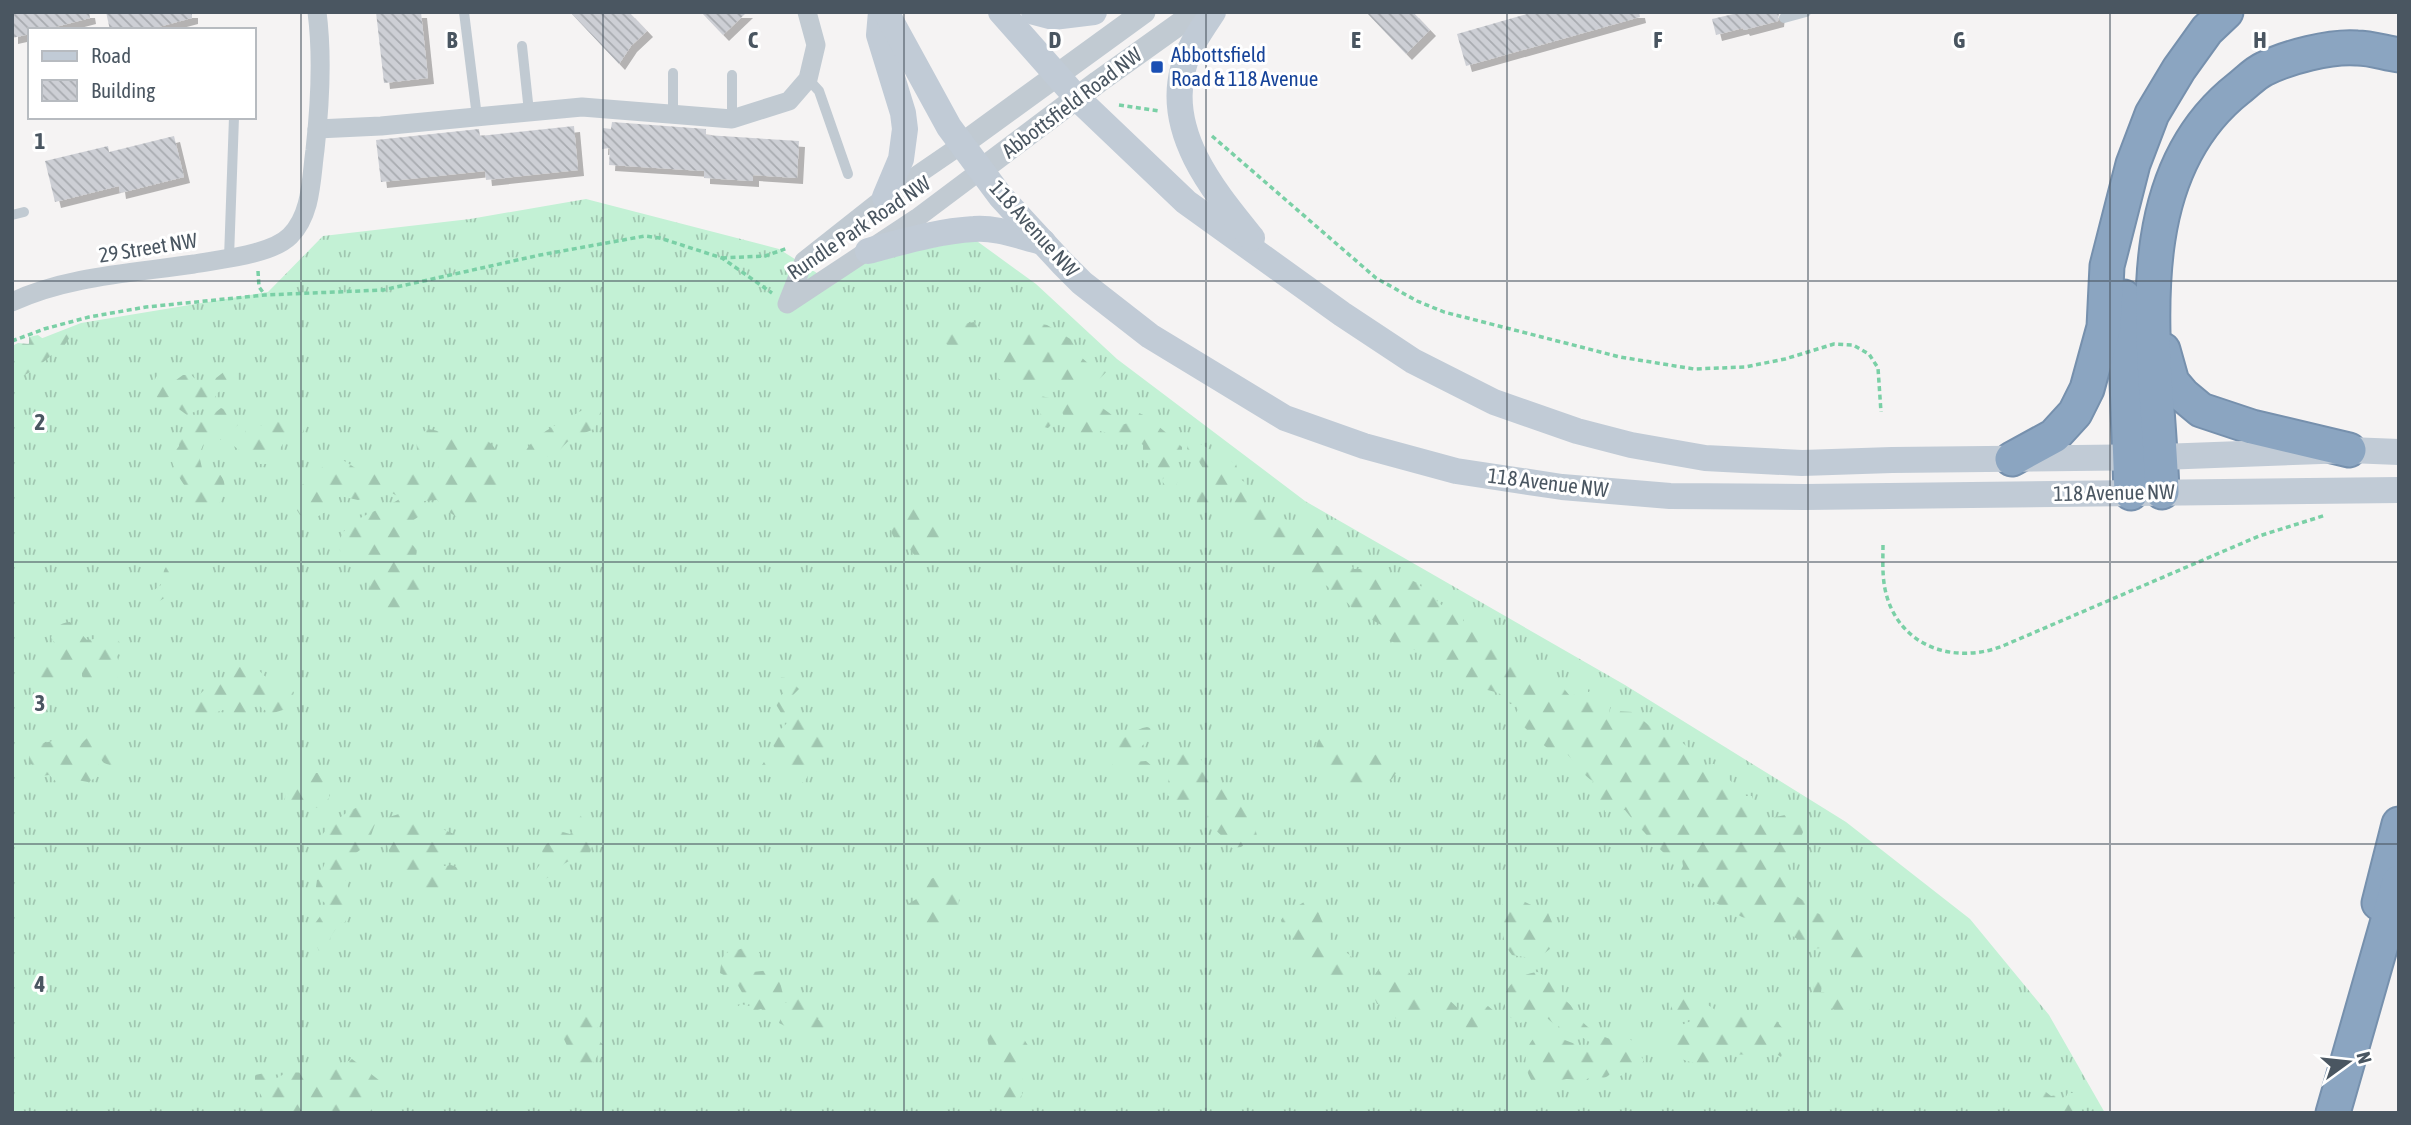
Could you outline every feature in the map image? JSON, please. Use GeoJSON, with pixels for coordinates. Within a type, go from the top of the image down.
{"type":"FeatureCollection","features":[{"type":"Feature","properties":{"kind":"highway"},"geometry":{"type":"LineString","coordinates":[[2012,459],[2054,436],[2075,413],[2087,389],[2104,327],[2107,266],[2133,164],[2152,114],[2179,69],[2207,30],[2226,12]]}},
{"type":"Feature","properties":{"kind":"highway"},"geometry":{"type":"LineString","coordinates":[[2146,493],[2154,265],[2165,203],[2185,152],[2223,101],[2263,69],[2307,54],[2356,47],[2399,55]]}},
{"type":"Feature","properties":{"kind":"highway"},"geometry":{"type":"LineString","coordinates":[[2124,203],[2124,330],[2146,457]]}},
{"type":"Feature","properties":{"kind":"highway"},"geometry":{"type":"LineString","coordinates":[[2152,310],[2172,382],[2183,396],[2201,410],[2252,427],[2349,450]]}},
{"type":"Feature","properties":{"kind":"highway"},"geometry":{"type":"LineString","coordinates":[[2367,994],[2380,900],[2399,824]]}},
{"type":"Feature","properties":{"kind":"highway"},"geometry":{"type":"LineString","coordinates":[[2333,1113],[2399,882]]}},
{"type":"Feature","properties":{"kind":"main road","name":"118 Avenue NW"},"geometry":{"type":"LineString","coordinates":[[884,12],[961,145],[1001,197],[1082,283],[1150,336],[1285,418],[1364,446],[1456,471],[1562,487],[1670,496],[2399,491]]}},
{"type":"Feature","properties":{"kind":"main road"},"geometry":{"type":"LineString","coordinates":[[884,12],[879,35],[903,113],[905,129],[901,159],[885,197]]}},
{"type":"Feature","properties":{"kind":"main road","name":"118 Avenue NW"},"geometry":{"type":"LineString","coordinates":[[1002,12],[1078,99],[1186,202],[1342,314],[1413,361],[1494,402],[1577,432],[1705,458],[1802,463],[2146,457],[2349,450],[2399,452]]}},
{"type":"Feature","properties":{"kind":"main road"},"geometry":{"type":"LineString","coordinates":[[1034,12],[1053,18],[1094,12]]}},
{"type":"Feature","properties":{"kind":"main road"},"geometry":{"type":"LineString","coordinates":[[1213,12],[1192,45],[1183,69],[1180,90],[1183,126],[1186,139],[1202,169],[1270,261]]}},
{"type":"Feature","properties":{"kind":"main road"},"geometry":{"type":"LineString","coordinates":[[867,251],[975,229],[995,230],[1043,243]]}},
{"type":"Feature","properties":{"kind":"street"},"geometry":{"type":"LineString","coordinates":[[317,12],[320,102],[317,129],[381,126],[582,107],[732,119],[789,101],[808,79],[816,46],[807,12]]}},
{"type":"Feature","properties":{"kind":"street","name":"Abbottsfield Road NW"},"geometry":{"type":"LineString","coordinates":[[961,145],[1144,12]]}},
{"type":"Feature","properties":{"kind":"street","name":"Abbottsfield Road NW"},"geometry":{"type":"LineString","coordinates":[[981,170],[1196,12]]}},
{"type":"Feature","properties":{"kind":"street","name":"29 Street NW"},"geometry":{"type":"LineString","coordinates":[[12,302],[29,294],[77,282],[229,258],[262,250],[290,236],[304,214],[309,198],[317,129]]}},
{"type":"Feature","properties":{"kind":"street","name":"Rundle Park Road NW"},"geometry":{"type":"LineString","coordinates":[[787,304],[804,261],[885,197],[961,145]]}},
{"type":"Feature","properties":{"kind":"street","name":"Rundle Park Road NW"},"geometry":{"type":"LineString","coordinates":[[787,304],[917,218],[981,170]]}},
{"type":"Feature","properties":{"kind":"lane"},"geometry":{"type":"LineString","coordinates":[[464,12],[477,117]]}},
{"type":"Feature","properties":{"kind":"lane"},"geometry":{"type":"LineString","coordinates":[[1784,18],[1806,12]]}},
{"type":"Feature","properties":{"kind":"lane"},"geometry":{"type":"LineString","coordinates":[[522,46],[529,112]]}},
{"type":"Feature","properties":{"kind":"lane"},"geometry":{"type":"LineString","coordinates":[[673,73],[673,113]]}},
{"type":"Feature","properties":{"kind":"lane"},"geometry":{"type":"LineString","coordinates":[[732,75],[732,119]]}},
{"type":"Feature","properties":{"kind":"lane"},"geometry":{"type":"LineString","coordinates":[[808,79],[819,91],[848,174]]}},
{"type":"Feature","properties":{"kind":"lane"},"geometry":{"type":"LineString","coordinates":[[229,258],[234,119]]}},
{"type":"Feature","properties":{"kind":"lane"},"geometry":{"type":"LineString","coordinates":[[12,215],[24,212]]}},
{"type":"Feature","properties":{"kind":"path"},"geometry":{"type":"LineString","coordinates":[[1110,104],[1167,112]]}},
{"type":"Feature","properties":{"kind":"path"},"geometry":{"type":"LineString","coordinates":[[1209,133],[1376,278],[1417,301],[1472,321],[1620,358],[1682,367],[1745,367],[1785,359],[1834,344],[1853,345],[1869,354],[1878,368],[1881,412]]}},
{"type":"Feature","properties":{"kind":"path"},"geometry":{"type":"LineString","coordinates":[[12,341],[89,317],[146,307],[265,295],[383,290],[540,255],[645,236],[660,238],[722,258],[787,304]]}},
{"type":"Feature","properties":{"kind":"path"},"geometry":{"type":"LineString","coordinates":[[722,258],[775,254],[798,242]]}},
{"type":"Feature","properties":{"kind":"path"},"geometry":{"type":"LineString","coordinates":[[1883,545],[1885,590],[1889,603],[1904,627],[1927,645],[1942,651],[1974,654],[2005,645],[2259,536],[2329,514]]}},
{"type":"Feature","properties":{"kind":"green space"},"geometry":{"type":"Polygon","coordinates":[[[586,199],[779,249],[820,275],[867,261],[974,239],[1036,284],[1117,359],[1305,501],[1625,685],[1846,822],[1970,919],[2049,1015],[2105,1113],[12,1113],[12,350],[81,323],[268,292],[323,236],[470,219],[586,199]]]}},
{"type":"Feature","properties":{"kind":"green space"},"geometry":{"type":"Polygon","coordinates":[[[974,322],[979,327],[978,333],[960,349],[950,347],[939,338],[939,333],[947,327],[974,322]]]}},
{"type":"Feature","properties":{"kind":"green space"},"geometry":{"type":"Polygon","coordinates":[[[1036,323],[1047,325],[1072,340],[1080,356],[1091,366],[1106,372],[1093,383],[1081,386],[1057,384],[1028,387],[999,379],[1004,348],[1009,337],[1036,323]]]}},
{"type":"Feature","properties":{"kind":"green space"},"geometry":{"type":"Polygon","coordinates":[[[64,333],[69,333],[70,337],[60,352],[52,354],[33,370],[12,382],[12,346],[18,343],[29,344],[29,337],[38,335],[46,341],[54,340],[64,333]]]}},
{"type":"Feature","properties":{"kind":"green space"},"geometry":{"type":"Polygon","coordinates":[[[225,371],[233,371],[237,375],[235,390],[231,394],[221,391],[217,393],[209,404],[187,415],[176,407],[170,397],[159,399],[150,391],[156,377],[161,373],[176,380],[183,375],[191,375],[203,386],[211,388],[216,378],[225,371]]]}},
{"type":"Feature","properties":{"kind":"green space"},"geometry":{"type":"Polygon","coordinates":[[[1041,396],[1066,402],[1076,400],[1097,404],[1116,418],[1117,426],[1136,421],[1139,413],[1148,418],[1182,447],[1182,451],[1171,455],[1172,462],[1181,472],[1174,492],[1170,492],[1162,481],[1162,473],[1143,460],[1143,445],[1139,442],[1121,445],[1115,443],[1114,431],[1100,431],[1085,440],[1066,422],[1061,409],[1056,411],[1052,424],[1048,428],[1044,427],[1041,414],[1033,403],[1033,400],[1041,396]]]}},
{"type":"Feature","properties":{"kind":"green space"},"geometry":{"type":"Polygon","coordinates":[[[587,407],[598,407],[601,413],[593,429],[570,440],[554,457],[523,457],[542,434],[587,407]]]}},
{"type":"Feature","properties":{"kind":"green space"},"geometry":{"type":"Polygon","coordinates":[[[221,408],[230,412],[230,420],[237,421],[238,425],[230,433],[231,439],[246,434],[245,429],[255,424],[270,427],[273,420],[305,426],[303,432],[294,440],[284,442],[271,464],[260,464],[253,452],[245,454],[224,439],[220,440],[214,436],[205,440],[199,455],[202,468],[214,469],[223,478],[224,488],[217,509],[196,510],[171,457],[179,446],[178,436],[188,432],[193,421],[200,417],[207,419],[221,408]]]}},
{"type":"Feature","properties":{"kind":"green space"},"geometry":{"type":"Polygon","coordinates":[[[427,429],[487,441],[501,459],[497,472],[508,483],[504,492],[458,518],[437,500],[424,501],[424,513],[406,525],[407,538],[417,550],[413,576],[422,588],[419,600],[406,617],[388,618],[370,612],[369,555],[353,555],[340,551],[340,540],[351,524],[401,498],[390,492],[358,500],[340,496],[327,511],[315,518],[300,515],[291,501],[311,477],[338,457],[357,469],[371,470],[388,477],[398,487],[400,472],[436,474],[442,458],[435,452],[423,454],[417,450],[416,439],[427,429]]]}},
{"type":"Feature","properties":{"kind":"green space"},"geometry":{"type":"Polygon","coordinates":[[[1195,441],[1236,464],[1240,479],[1246,483],[1249,492],[1269,511],[1290,521],[1312,522],[1329,541],[1339,547],[1349,546],[1356,549],[1357,557],[1350,564],[1354,569],[1376,569],[1384,576],[1416,582],[1449,610],[1463,615],[1463,621],[1479,629],[1524,664],[1531,671],[1530,676],[1560,684],[1570,696],[1577,694],[1577,685],[1583,682],[1588,685],[1588,692],[1597,692],[1598,696],[1611,703],[1609,713],[1633,712],[1652,728],[1660,728],[1678,739],[1697,755],[1703,765],[1714,764],[1721,775],[1727,775],[1733,783],[1742,785],[1742,793],[1752,796],[1757,811],[1756,819],[1785,815],[1801,825],[1803,832],[1800,840],[1804,845],[1799,857],[1793,859],[1780,853],[1777,858],[1783,872],[1789,875],[1789,891],[1804,901],[1807,909],[1840,927],[1855,928],[1868,934],[1872,951],[1864,971],[1847,967],[1821,948],[1813,949],[1780,928],[1742,917],[1712,901],[1696,885],[1679,874],[1683,866],[1682,860],[1668,857],[1625,810],[1605,812],[1603,803],[1593,800],[1589,789],[1593,781],[1565,752],[1560,749],[1551,751],[1525,728],[1515,714],[1519,708],[1517,704],[1510,704],[1502,695],[1492,691],[1463,684],[1440,661],[1388,639],[1382,634],[1381,625],[1352,608],[1323,583],[1298,571],[1279,554],[1259,543],[1237,514],[1230,494],[1224,491],[1196,514],[1197,498],[1192,494],[1191,487],[1205,472],[1197,458],[1187,449],[1188,443],[1195,441]]]}},
{"type":"Feature","properties":{"kind":"green space"},"geometry":{"type":"Polygon","coordinates":[[[913,504],[930,506],[932,523],[946,533],[941,549],[923,560],[918,560],[906,544],[893,536],[891,531],[906,509],[913,504]]]}},
{"type":"Feature","properties":{"kind":"green space"},"geometry":{"type":"Polygon","coordinates":[[[185,557],[189,562],[166,597],[150,607],[150,597],[161,585],[165,568],[185,557]]]}},
{"type":"Feature","properties":{"kind":"green space"},"geometry":{"type":"Polygon","coordinates":[[[70,622],[87,640],[105,632],[115,636],[120,643],[116,653],[119,663],[115,666],[118,677],[111,682],[97,678],[93,683],[85,682],[82,668],[76,663],[60,674],[59,690],[47,697],[39,697],[29,684],[21,665],[26,660],[39,660],[56,650],[51,638],[53,634],[60,625],[70,622]]]}},
{"type":"Feature","properties":{"kind":"green space"},"geometry":{"type":"Polygon","coordinates":[[[245,664],[257,667],[269,679],[294,692],[289,708],[270,714],[258,705],[247,717],[222,710],[202,719],[193,711],[202,692],[245,664]]]}},
{"type":"Feature","properties":{"kind":"green space"},"geometry":{"type":"Polygon","coordinates":[[[781,677],[788,678],[799,689],[789,699],[789,705],[795,707],[793,715],[806,720],[829,746],[820,752],[817,772],[811,770],[804,783],[780,770],[766,773],[762,765],[776,757],[778,752],[772,738],[787,723],[774,701],[784,693],[779,685],[781,677]]]}},
{"type":"Feature","properties":{"kind":"green space"},"geometry":{"type":"Polygon","coordinates":[[[1147,727],[1156,730],[1155,738],[1131,755],[1133,762],[1146,761],[1151,765],[1150,771],[1145,774],[1112,767],[1114,744],[1147,727]]]}},
{"type":"Feature","properties":{"kind":"green space"},"geometry":{"type":"Polygon","coordinates":[[[1326,734],[1338,738],[1348,756],[1390,753],[1397,754],[1403,763],[1392,779],[1375,784],[1361,797],[1348,802],[1330,778],[1330,768],[1316,753],[1318,742],[1326,734]]]}},
{"type":"Feature","properties":{"kind":"green space"},"geometry":{"type":"Polygon","coordinates":[[[89,736],[100,736],[116,749],[122,756],[120,765],[116,767],[105,764],[99,754],[82,752],[81,756],[96,762],[102,771],[88,782],[77,780],[60,785],[49,775],[38,774],[36,767],[29,763],[33,745],[63,739],[82,743],[89,736]]]}},
{"type":"Feature","properties":{"kind":"green space"},"geometry":{"type":"Polygon","coordinates":[[[1186,751],[1200,759],[1214,778],[1240,804],[1251,818],[1257,836],[1241,847],[1232,848],[1217,832],[1206,826],[1209,807],[1175,803],[1166,793],[1177,754],[1186,751]]]}},
{"type":"Feature","properties":{"kind":"green space"},"geometry":{"type":"Polygon","coordinates":[[[299,772],[318,773],[323,781],[321,787],[329,793],[329,798],[319,807],[308,809],[285,800],[289,784],[299,772]]]}},
{"type":"Feature","properties":{"kind":"green space"},"geometry":{"type":"Polygon","coordinates":[[[369,805],[367,815],[375,824],[368,844],[352,856],[345,878],[354,905],[345,922],[340,923],[331,936],[329,945],[319,951],[315,942],[307,942],[311,929],[326,908],[316,887],[317,880],[325,877],[322,870],[327,858],[327,846],[318,841],[340,817],[355,808],[369,805]]]}},
{"type":"Feature","properties":{"kind":"green space"},"geometry":{"type":"Polygon","coordinates":[[[412,810],[421,814],[430,829],[442,829],[454,834],[453,844],[443,849],[438,861],[444,866],[459,868],[461,880],[452,886],[437,890],[421,888],[418,878],[401,869],[390,854],[386,835],[389,817],[412,810]]]}},
{"type":"Feature","properties":{"kind":"green space"},"geometry":{"type":"Polygon","coordinates":[[[571,810],[581,816],[592,836],[590,853],[578,858],[571,854],[569,861],[547,878],[538,881],[537,869],[545,862],[541,847],[550,842],[559,831],[570,834],[574,830],[572,825],[558,819],[563,811],[571,810]]]}},
{"type":"Feature","properties":{"kind":"green space"},"geometry":{"type":"Polygon","coordinates":[[[937,877],[944,883],[958,887],[959,903],[954,917],[945,927],[929,931],[908,915],[905,906],[918,898],[915,889],[926,880],[937,877]]]}},
{"type":"Feature","properties":{"kind":"green space"},"geometry":{"type":"Polygon","coordinates":[[[1515,893],[1525,902],[1548,913],[1558,936],[1555,945],[1537,959],[1512,955],[1504,939],[1503,923],[1506,911],[1501,902],[1506,894],[1515,893]]]}},
{"type":"Feature","properties":{"kind":"green space"},"geometry":{"type":"Polygon","coordinates":[[[1304,902],[1316,903],[1334,945],[1351,957],[1359,971],[1342,990],[1311,968],[1302,966],[1299,944],[1283,928],[1281,920],[1285,914],[1304,902]]]}},
{"type":"Feature","properties":{"kind":"green space"},"geometry":{"type":"Polygon","coordinates":[[[748,946],[756,948],[760,954],[759,958],[750,962],[753,972],[771,970],[780,982],[785,1003],[801,996],[813,1002],[823,1012],[818,1019],[829,1030],[828,1033],[808,1033],[792,1029],[779,1023],[782,1015],[779,1012],[769,1015],[761,1009],[745,1014],[737,1013],[737,1007],[741,1004],[749,1006],[758,999],[744,996],[736,982],[720,973],[721,964],[728,952],[748,946]]]}},
{"type":"Feature","properties":{"kind":"green space"},"geometry":{"type":"Polygon","coordinates":[[[1389,964],[1406,969],[1428,994],[1444,995],[1465,1015],[1474,1015],[1488,1006],[1495,1012],[1493,1019],[1486,1027],[1476,1032],[1444,1023],[1433,1012],[1428,1011],[1396,1019],[1394,1014],[1388,1015],[1384,1004],[1377,1004],[1372,984],[1376,973],[1389,964]]]}},
{"type":"Feature","properties":{"kind":"green space"},"geometry":{"type":"Polygon","coordinates":[[[1815,968],[1823,977],[1821,992],[1833,993],[1830,987],[1834,983],[1840,986],[1841,991],[1864,1002],[1872,1016],[1858,1016],[1855,1010],[1850,1009],[1841,1013],[1830,1008],[1822,1009],[1816,1003],[1811,1004],[1814,988],[1809,971],[1815,968]]]}},
{"type":"Feature","properties":{"kind":"green space"},"geometry":{"type":"Polygon","coordinates":[[[1538,972],[1561,986],[1564,1000],[1592,1030],[1610,1039],[1621,1033],[1634,1042],[1634,1049],[1644,1060],[1638,1070],[1623,1068],[1625,1074],[1620,1076],[1611,1073],[1604,1077],[1595,1075],[1581,1082],[1566,1079],[1554,1086],[1541,1080],[1533,1083],[1527,1069],[1526,1054],[1531,1041],[1543,1031],[1582,1046],[1587,1047],[1591,1043],[1555,1025],[1539,1011],[1533,1018],[1520,1023],[1508,1016],[1505,999],[1510,986],[1522,977],[1538,972]]]}},
{"type":"Feature","properties":{"kind":"green space"},"geometry":{"type":"Polygon","coordinates":[[[1684,997],[1697,1004],[1705,1003],[1714,1009],[1722,1021],[1733,1008],[1754,1016],[1775,1019],[1789,1036],[1781,1057],[1770,1050],[1757,1055],[1724,1054],[1713,1062],[1698,1064],[1684,1060],[1656,1044],[1652,1039],[1658,1030],[1667,1031],[1691,1021],[1692,1016],[1673,1010],[1669,1002],[1684,997]]]}},
{"type":"Feature","properties":{"kind":"green space"},"geometry":{"type":"Polygon","coordinates":[[[587,1013],[595,1016],[600,1023],[594,1034],[603,1045],[589,1067],[573,1069],[563,1037],[570,1030],[576,1015],[587,1013]]]}},
{"type":"Feature","properties":{"kind":"green space"},"geometry":{"type":"Polygon","coordinates":[[[1000,1030],[1022,1036],[1032,1052],[1029,1068],[1023,1077],[1022,1095],[1014,1105],[1001,1096],[1001,1084],[1006,1079],[1005,1071],[1002,1064],[991,1055],[987,1038],[991,1033],[1000,1030]]]}},
{"type":"Feature","properties":{"kind":"green space"},"geometry":{"type":"Polygon","coordinates":[[[352,1059],[380,1081],[379,1087],[375,1088],[375,1096],[371,1098],[370,1108],[374,1113],[259,1113],[264,1100],[255,1085],[255,1075],[265,1073],[273,1080],[288,1072],[307,1073],[315,1063],[343,1064],[352,1059]]]}},
{"type":"Feature","properties":{"kind":"green space"},"geometry":{"type":"Polygon","coordinates":[[[2041,1088],[2051,1096],[2058,1095],[2065,1105],[2068,1093],[2073,1093],[2082,1104],[2081,1113],[2035,1113],[2032,1098],[2034,1091],[2041,1088]]]}},
{"type":"Feature","properties":{"kind":"building"},"geometry":{"type":"Polygon","coordinates":[[[12,12],[89,12],[90,18],[52,28],[28,28],[28,34],[12,38],[12,12]]]}},
{"type":"Feature","properties":{"kind":"building"},"geometry":{"type":"Polygon","coordinates":[[[106,12],[192,12],[192,18],[154,28],[110,28],[106,12]]]}},
{"type":"Feature","properties":{"kind":"building"},"geometry":{"type":"Polygon","coordinates":[[[376,12],[421,12],[428,78],[384,83],[376,12]]]}},
{"type":"Feature","properties":{"kind":"building"},"geometry":{"type":"Polygon","coordinates":[[[570,12],[629,12],[647,31],[631,46],[619,64],[570,12]]]}},
{"type":"Feature","properties":{"kind":"building"},"geometry":{"type":"Polygon","coordinates":[[[701,12],[747,12],[723,35],[701,12]]]}},
{"type":"Feature","properties":{"kind":"building"},"geometry":{"type":"Polygon","coordinates":[[[1366,12],[1413,12],[1430,30],[1406,54],[1366,12]]]}},
{"type":"Feature","properties":{"kind":"building"},"geometry":{"type":"Polygon","coordinates":[[[1534,12],[1639,12],[1640,17],[1466,66],[1457,34],[1534,12]]]}},
{"type":"Feature","properties":{"kind":"building"},"geometry":{"type":"Polygon","coordinates":[[[1742,12],[1779,12],[1778,21],[1716,35],[1712,19],[1742,12]]]}},
{"type":"Feature","properties":{"kind":"building"},"geometry":{"type":"Polygon","coordinates":[[[612,122],[706,129],[706,135],[799,141],[797,178],[753,175],[753,181],[704,178],[704,171],[609,165],[610,148],[602,149],[603,128],[611,129],[612,122]]]}},
{"type":"Feature","properties":{"kind":"building"},"geometry":{"type":"Polygon","coordinates":[[[574,126],[578,170],[486,180],[485,171],[381,182],[376,140],[479,129],[480,136],[574,126]]]}},
{"type":"Feature","properties":{"kind":"building"},"geometry":{"type":"Polygon","coordinates":[[[174,136],[184,177],[120,193],[119,186],[55,202],[45,161],[108,146],[109,152],[174,136]]]}},
{"type":"Feature","properties":{"kind":"place","name":"Abbottsfield Road & 118 Avenue"},"geometry":{"type":"Point","coordinates":[1157,67]}}]}
